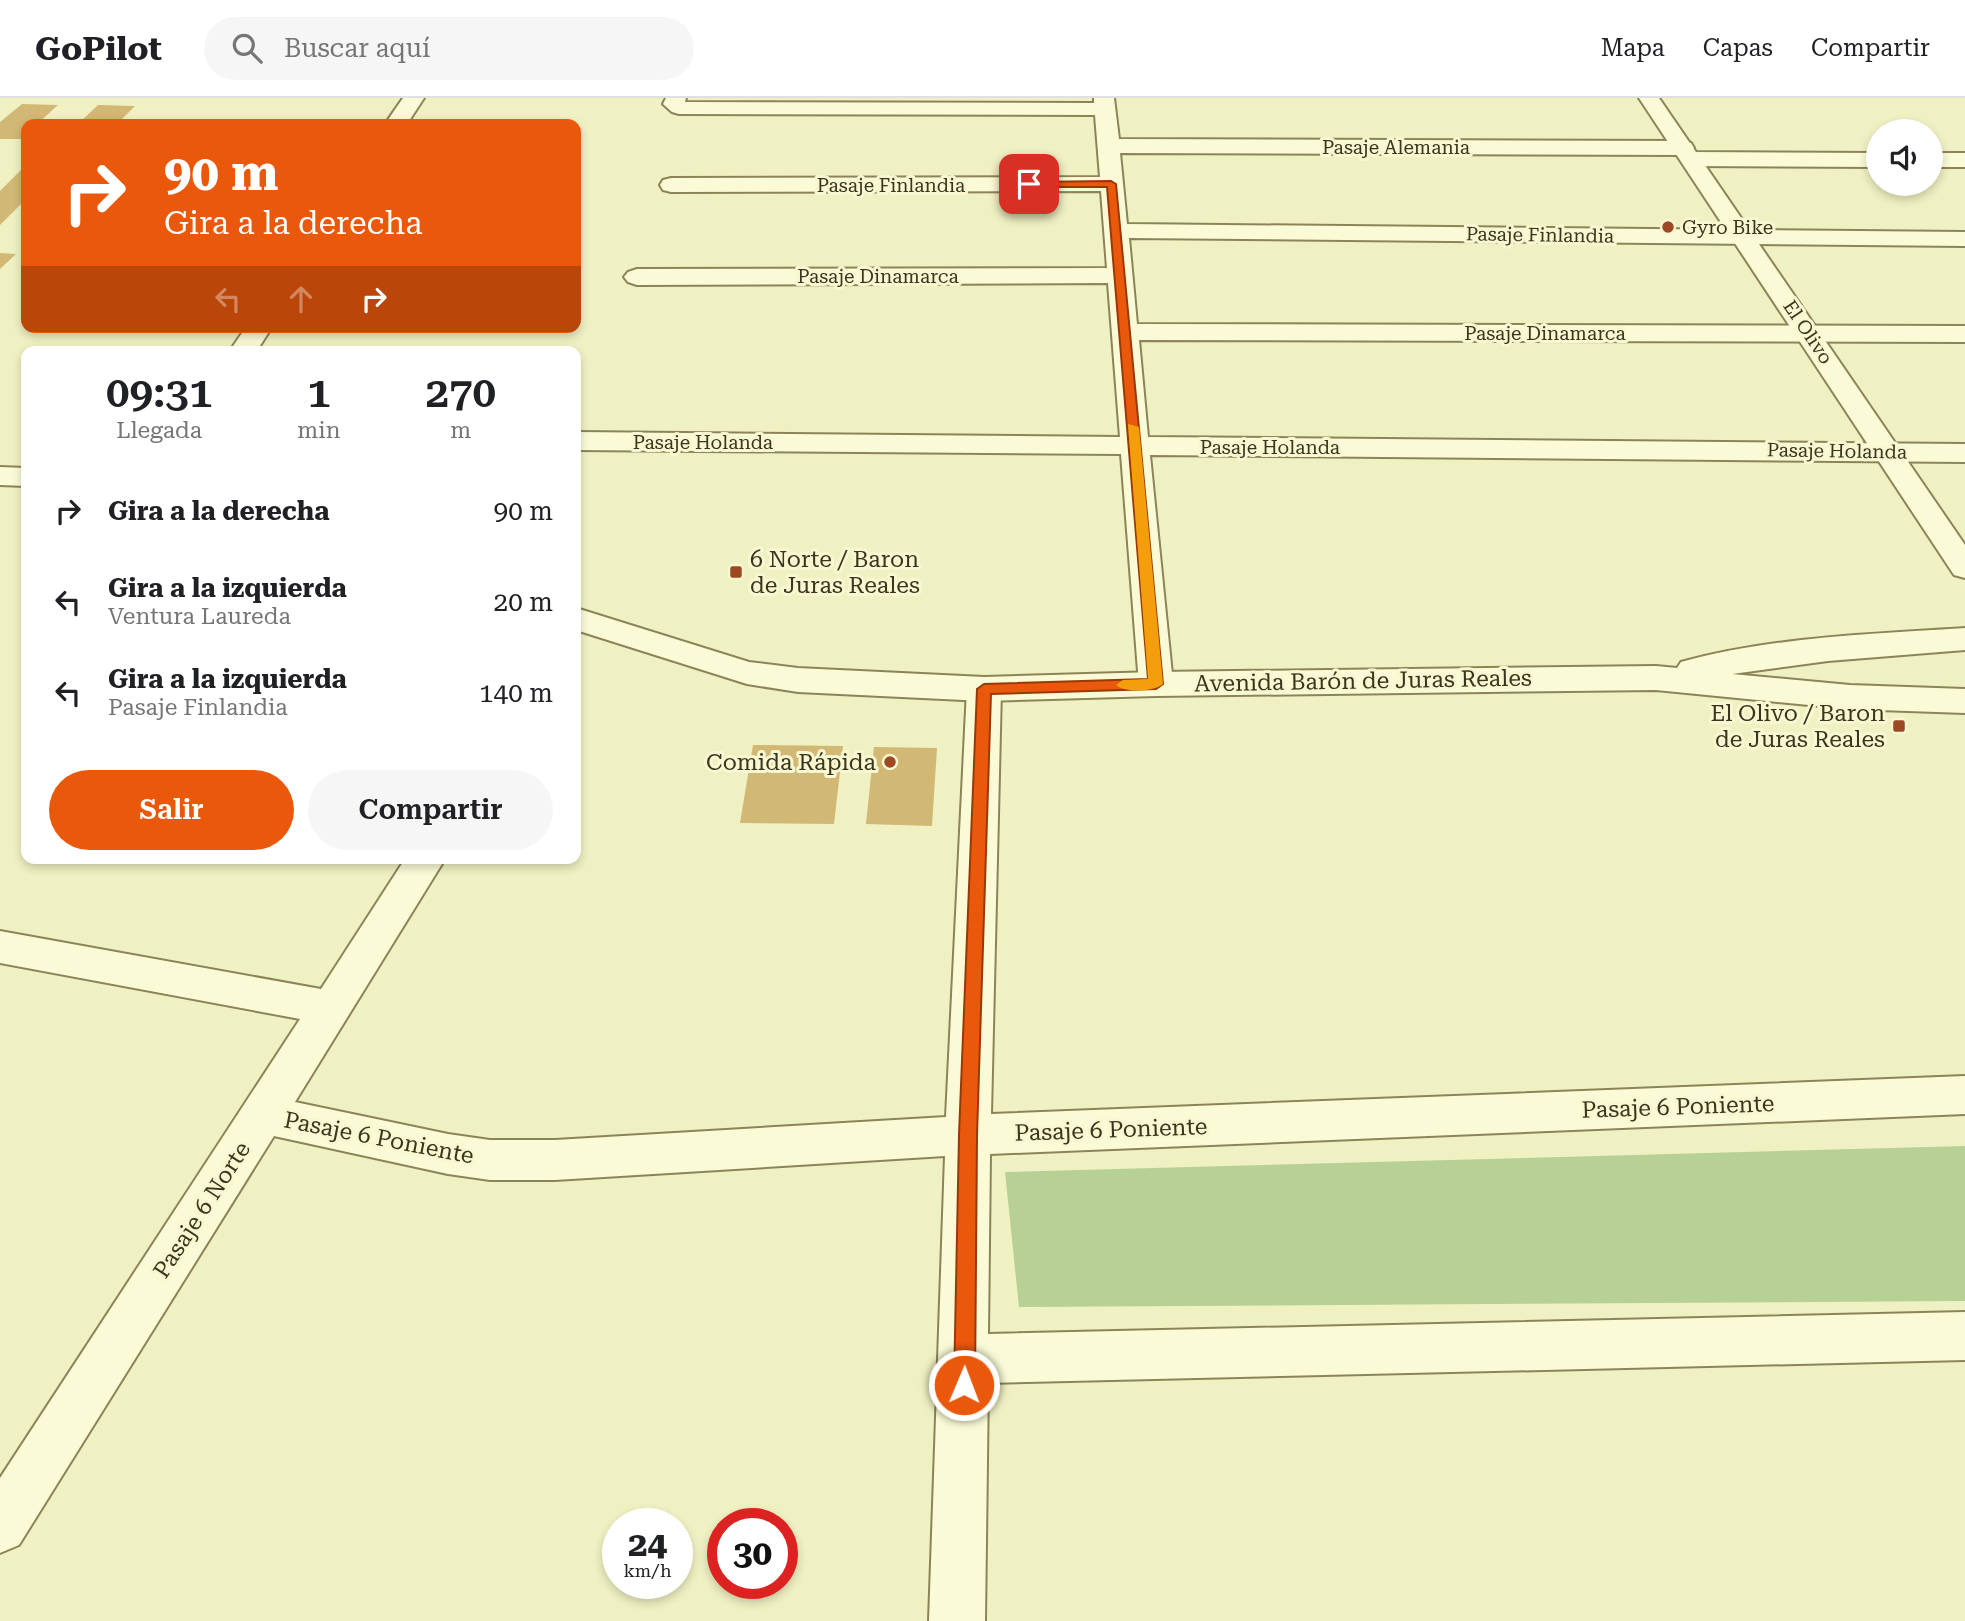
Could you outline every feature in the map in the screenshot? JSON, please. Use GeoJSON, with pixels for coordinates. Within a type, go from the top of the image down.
{"type":"FeatureCollection","features":[{"type":"Feature","properties":{"kind":"street"},"geometry":{"type":"LineString","coordinates":[[399,119],[414,98]]}},
{"type":"Feature","properties":{"kind":"street","name":"El Olivo"},"geometry":{"type":"LineString","coordinates":[[1649,98],[1965,568]]}},
{"type":"Feature","properties":{"kind":"street"},"geometry":{"type":"LineString","coordinates":[[678,103],[1104,104],[1156,684]]}},
{"type":"Feature","properties":{"kind":"street","name":"Pasaje Alemania"},"geometry":{"type":"LineString","coordinates":[[1108,146],[1687,154],[1866,160]]}},
{"type":"Feature","properties":{"kind":"street"},"geometry":{"type":"LineString","coordinates":[[1943,160],[1965,160]]}},
{"type":"Feature","properties":{"kind":"street","name":"Pasaje Finlandia"},"geometry":{"type":"LineString","coordinates":[[671,185],[1111,184]]}},
{"type":"Feature","properties":{"kind":"street","name":"Pasaje Finlandia"},"geometry":{"type":"LineString","coordinates":[[1116,231],[1965,239]]}},
{"type":"Feature","properties":{"kind":"street","name":"Pasaje Dinamarca"},"geometry":{"type":"LineString","coordinates":[[637,277],[1119,275]]}},
{"type":"Feature","properties":{"kind":"street","name":"Pasaje Dinamarca"},"geometry":{"type":"LineString","coordinates":[[1124,332],[1965,334]]}},
{"type":"Feature","properties":{"kind":"street","name":"Pasaje Holanda"},"geometry":{"type":"LineString","coordinates":[[581,441],[1965,453]]}},
{"type":"Feature","properties":{"kind":"street"},"geometry":{"type":"LineString","coordinates":[[0,476],[21,477]]}},
{"type":"Feature","properties":{"kind":"street","name":"Avenida Barón de Juras Reales"},"geometry":{"type":"LineString","coordinates":[[581,623],[747,673],[798,680],[984,689],[1156,684],[1656,678],[1837,696],[1965,701]]}},
{"type":"Feature","properties":{"kind":"street","name":"Avenida Barón de Juras Reales"},"geometry":{"type":"LineString","coordinates":[[1656,678],[1769,656],[1854,646],[1965,639]]}},
{"type":"Feature","properties":{"kind":"street"},"geometry":{"type":"LineString","coordinates":[[957,1621],[968,1135],[984,689]]}},
{"type":"Feature","properties":{"kind":"street","name":"Pasaje 6 Norte"},"geometry":{"type":"LineString","coordinates":[[5,1507],[263,1114],[423,864]]}},
{"type":"Feature","properties":{"kind":"street"},"geometry":{"type":"LineString","coordinates":[[0,947],[331,1008]]}},
{"type":"Feature","properties":{"kind":"street","name":"Pasaje 6 Poniente"},"geometry":{"type":"LineString","coordinates":[[263,1114],[448,1154],[490,1160],[555,1160],[968,1135],[1965,1095]]}},
{"type":"Feature","properties":{"kind":"street"},"geometry":{"type":"LineString","coordinates":[[965,1359],[1965,1336]]}},
{"type":"Feature","properties":{"kind":"green space"},"geometry":{"type":"Polygon","coordinates":[[[1965,1146],[1965,1301],[1019,1307],[1005,1172],[1965,1146]]]}},
{"type":"Feature","properties":{"kind":"building"},"geometry":{"type":"Polygon","coordinates":[[[22,104],[58,105],[43,119],[21,119],[21,139],[0,139],[0,122],[22,104]]]}},
{"type":"Feature","properties":{"kind":"building"},"geometry":{"type":"Polygon","coordinates":[[[98,105],[135,106],[122,119],[83,119],[98,105]]]}},
{"type":"Feature","properties":{"kind":"building"},"geometry":{"type":"Polygon","coordinates":[[[21,170],[21,204],[0,225],[0,191],[21,170]]]}},
{"type":"Feature","properties":{"kind":"building"},"geometry":{"type":"Polygon","coordinates":[[[0,253],[16,254],[0,269],[0,253]]]}},
{"type":"Feature","properties":{"kind":"building"},"geometry":{"type":"Polygon","coordinates":[[[753,745],[843,746],[834,824],[740,823],[753,745]]]}},
{"type":"Feature","properties":{"kind":"building"},"geometry":{"type":"Polygon","coordinates":[[[874,747],[937,748],[932,826],[866,824],[874,747]]]}},
{"type":"Feature","properties":{"kind":"slow traffic"},"geometry":{"type":"LineString","coordinates":[[1123,685],[1156,684],[1133,427]]}},
{"type":"Feature","properties":{"kind":"place","name":"Gyro Bike"},"geometry":{"type":"Point","coordinates":[1668,227]}},
{"type":"Feature","properties":{"kind":"place","name":"6 Norte / Baron de Juras Reales"},"geometry":{"type":"Point","coordinates":[736,572]}},
{"type":"Feature","properties":{"kind":"place","name":"El Olivo / Baron de Juras Reales"},"geometry":{"type":"Point","coordinates":[1899,726]}},
{"type":"Feature","properties":{"kind":"place","name":"Comida Rápida"},"geometry":{"type":"Point","coordinates":[890,762]}},
{"type":"Feature","properties":{"kind":"route"},"geometry":{"type":"LineString","coordinates":[[964,1385],[968,1135],[984,689],[1156,684],[1111,184],[1029,184]]}}]}
